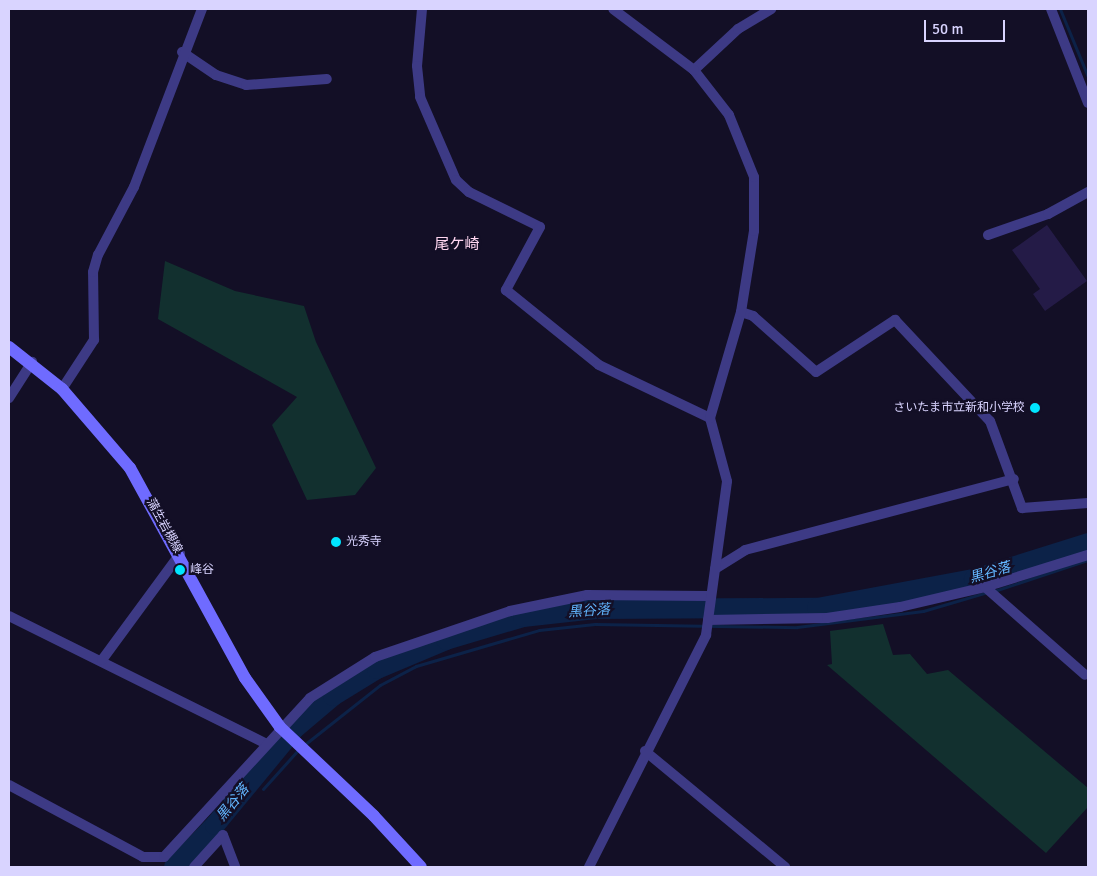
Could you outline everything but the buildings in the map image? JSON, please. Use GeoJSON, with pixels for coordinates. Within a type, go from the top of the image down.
{"type":"FeatureCollection","features":[{"type":"Feature","properties":{"kind":"main road","name":"蒲生岩槻線"},"geometry":{"type":"LineString","coordinates":[[9,347],[32,362],[62,390],[130,468],[180,554],[245,678],[286,733],[374,816],[421,867]]}},
{"type":"Feature","properties":{"kind":"street"},"geometry":{"type":"LineString","coordinates":[[62,390],[94,340],[93,272],[98,255],[134,187],[182,52],[202,9]]}},
{"type":"Feature","properties":{"kind":"street"},"geometry":{"type":"LineString","coordinates":[[422,9],[417,66],[420,97],[456,180],[469,192],[540,227],[506,290],[599,365],[710,418]]}},
{"type":"Feature","properties":{"kind":"street"},"geometry":{"type":"LineString","coordinates":[[589,867],[645,751],[706,635],[709,598],[727,481],[710,418],[741,312],[754,231],[754,176],[729,115],[694,70],[613,9]]}},
{"type":"Feature","properties":{"kind":"street"},"geometry":{"type":"LineString","coordinates":[[694,70],[738,29],[771,9]]}},
{"type":"Feature","properties":{"kind":"street"},"geometry":{"type":"LineString","coordinates":[[1051,9],[1088,103]]}},
{"type":"Feature","properties":{"kind":"street"},"geometry":{"type":"LineString","coordinates":[[182,52],[216,75],[246,85],[327,79]]}},
{"type":"Feature","properties":{"kind":"street"},"geometry":{"type":"LineString","coordinates":[[988,235],[1048,214],[1088,192]]}},
{"type":"Feature","properties":{"kind":"street"},"geometry":{"type":"LineString","coordinates":[[741,312],[753,316],[816,372],[895,320],[990,421],[1014,478],[1022,508],[1088,503]]}},
{"type":"Feature","properties":{"kind":"street"},"geometry":{"type":"LineString","coordinates":[[9,398],[32,362]]}},
{"type":"Feature","properties":{"kind":"street"},"geometry":{"type":"LineString","coordinates":[[714,569],[745,550],[1014,478]]}},
{"type":"Feature","properties":{"kind":"street"},"geometry":{"type":"LineString","coordinates":[[102,660],[180,554]]}},
{"type":"Feature","properties":{"kind":"street"},"geometry":{"type":"LineString","coordinates":[[708,617],[827,618],[985,587],[1088,555]]}},
{"type":"Feature","properties":{"kind":"street"},"geometry":{"type":"LineString","coordinates":[[985,587],[1085,675]]}},
{"type":"Feature","properties":{"kind":"street"},"geometry":{"type":"LineString","coordinates":[[9,785],[143,857],[164,856],[265,743],[286,733],[310,698],[375,656],[443,630],[510,611],[587,595],[709,598]]}},
{"type":"Feature","properties":{"kind":"street"},"geometry":{"type":"LineString","coordinates":[[9,616],[102,660],[265,743]]}},
{"type":"Feature","properties":{"kind":"street"},"geometry":{"type":"LineString","coordinates":[[645,751],[785,867]]}},
{"type":"Feature","properties":{"kind":"street"},"geometry":{"type":"LineString","coordinates":[[194,867],[223,835],[235,867]]}},
{"type":"Feature","properties":{"kind":"green space"},"geometry":{"type":"Polygon","coordinates":[[[165,261],[235,291],[304,306],[316,342],[376,468],[355,495],[307,500],[272,425],[297,397],[158,319],[165,261]]]}},
{"type":"Feature","properties":{"kind":"green space"},"geometry":{"type":"Polygon","coordinates":[[[883,624],[893,655],[910,654],[927,674],[948,670],[1088,788],[1088,807],[1046,853],[827,665],[832,664],[830,631],[883,624]]]}},
{"type":"Feature","properties":{"kind":"waterway"},"geometry":{"type":"LineString","coordinates":[[1060,9],[1088,77]]}},
{"type":"Feature","properties":{"kind":"waterway","name":"黒谷落"},"geometry":{"type":"LineString","coordinates":[[174,867],[215,825],[294,729],[333,696],[377,669],[446,640],[523,617],[596,609],[817,608],[974,579],[1088,543]]}},
{"type":"Feature","properties":{"kind":"waterway"},"geometry":{"type":"LineString","coordinates":[[994,591],[1088,560]]}},
{"type":"Feature","properties":{"kind":"waterway"},"geometry":{"type":"LineString","coordinates":[[304,745],[380,685],[416,666],[539,630],[595,624],[797,627],[923,611],[988,592]]}},
{"type":"Feature","properties":{"kind":"waterway"},"geometry":{"type":"LineString","coordinates":[[263,789],[299,749]]}},
{"type":"Feature","properties":{"kind":"place","name":"さいたま市立新和小学校"},"geometry":{"type":"Point","coordinates":[1035,408]}},
{"type":"Feature","properties":{"kind":"place","name":"光秀寺"},"geometry":{"type":"Point","coordinates":[336,542]}},
{"type":"Feature","properties":{"kind":"place","name":"峰谷"},"geometry":{"type":"Point","coordinates":[180,570]}},
{"type":"Feature","properties":{"kind":"district","name":"尾ケ崎"},"geometry":{"type":"Point","coordinates":[457,245]}}]}
